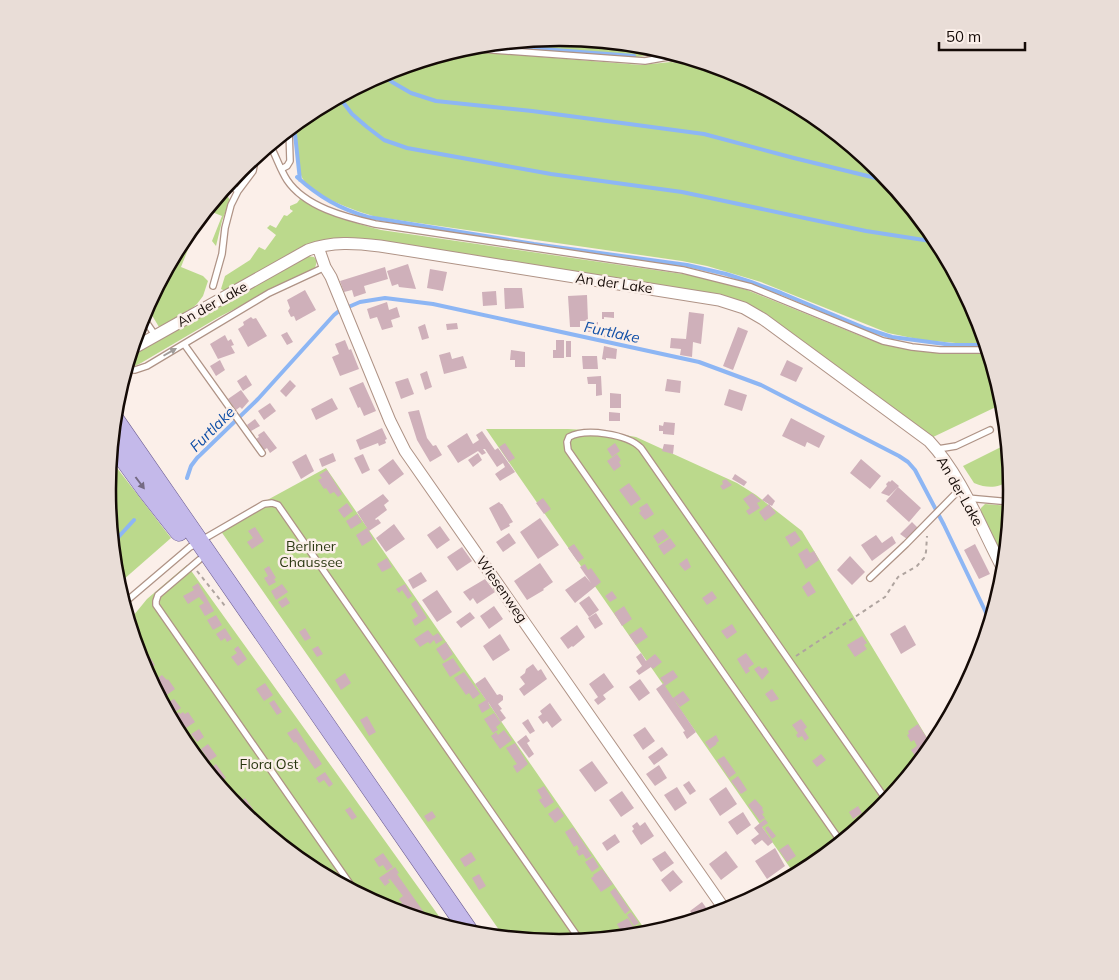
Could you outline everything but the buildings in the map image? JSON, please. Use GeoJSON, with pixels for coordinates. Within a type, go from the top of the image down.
{"type":"FeatureCollection","features":[{"type":"Feature","properties":{"kind":"main road"},"geometry":{"type":"LineString","coordinates":[[121,428],[197,550]]}},
{"type":"Feature","properties":{"kind":"main road"},"geometry":{"type":"LineString","coordinates":[[118,451],[146,490],[250,616],[463,923]]}},
{"type":"Feature","properties":{"kind":"street","name":"An der Lake"},"geometry":{"type":"LineString","coordinates":[[140,344],[308,250],[334,244],[350,243],[380,246],[531,271],[703,296],[744,308],[763,319],[921,435],[936,449],[964,493],[998,558]]}},
{"type":"Feature","properties":{"kind":"street","name":"Wiesenweg"},"geometry":{"type":"LineString","coordinates":[[318,247],[390,421],[405,451],[721,903]]}},
{"type":"Feature","properties":{"kind":"lane"},"geometry":{"type":"LineString","coordinates":[[499,50],[645,61],[661,58]]}},
{"type":"Feature","properties":{"kind":"lane"},"geometry":{"type":"LineString","coordinates":[[281,169],[287,166],[290,161],[289,138]]}},
{"type":"Feature","properties":{"kind":"lane"},"geometry":{"type":"LineString","coordinates":[[273,151],[281,169],[295,189],[306,198],[328,209],[361,221],[683,270],[751,287],[883,341],[940,350],[981,350]]}},
{"type":"Feature","properties":{"kind":"lane"},"geometry":{"type":"LineString","coordinates":[[213,286],[222,254],[226,222],[231,205],[238,190],[253,169]]}},
{"type":"Feature","properties":{"kind":"lane"},"geometry":{"type":"LineString","coordinates":[[234,188],[238,190]]}},
{"type":"Feature","properties":{"kind":"lane","name":"An der Lake"},"geometry":{"type":"LineString","coordinates":[[133,370],[147,366],[269,293],[325,267]]}},
{"type":"Feature","properties":{"kind":"lane"},"geometry":{"type":"LineString","coordinates":[[148,325],[155,335]]}},
{"type":"Feature","properties":{"kind":"lane"},"geometry":{"type":"LineString","coordinates":[[184,344],[262,453]]}},
{"type":"Feature","properties":{"kind":"lane"},"geometry":{"type":"LineString","coordinates":[[936,449],[956,446],[990,430]]}},
{"type":"Feature","properties":{"kind":"lane"},"geometry":{"type":"LineString","coordinates":[[837,836],[568,450],[567,442],[569,437],[581,433],[609,435],[627,439],[639,446],[882,794]]}},
{"type":"Feature","properties":{"kind":"lane"},"geometry":{"type":"LineString","coordinates":[[870,578],[940,509],[964,493],[1003,500]]}},
{"type":"Feature","properties":{"kind":"lane"},"geometry":{"type":"LineString","coordinates":[[130,599],[264,504],[272,503],[280,506],[575,933]]}},
{"type":"Feature","properties":{"kind":"lane"},"geometry":{"type":"LineString","coordinates":[[197,550],[158,595],[156,605],[346,879]]}},
{"type":"Feature","properties":{"kind":"path"},"geometry":{"type":"LineString","coordinates":[[790,660],[885,597],[898,577],[917,566],[924,558],[928,531]]}},
{"type":"Feature","properties":{"kind":"green space"},"geometry":{"type":"Polygon","coordinates":[[[532,47],[589,47],[647,56],[635,57],[634,55],[532,47]]]}},
{"type":"Feature","properties":{"kind":"green space"},"geometry":{"type":"Polygon","coordinates":[[[488,52],[641,65],[671,62],[685,64],[756,92],[806,121],[852,156],[893,197],[928,243],[944,268],[979,343],[922,340],[888,333],[761,282],[707,266],[377,217],[334,202],[313,189],[305,182],[301,175],[296,133],[313,121],[363,92],[390,80],[445,61],[488,52]]]}},
{"type":"Feature","properties":{"kind":"green space"},"geometry":{"type":"Polygon","coordinates":[[[227,196],[230,200],[222,221],[216,246],[212,241],[222,216],[213,212],[227,196]]]}},
{"type":"Feature","properties":{"kind":"green space"},"geometry":{"type":"Polygon","coordinates":[[[300,199],[340,217],[381,230],[696,276],[747,290],[868,339],[890,346],[951,354],[982,354],[996,407],[931,438],[761,312],[341,239],[225,291],[221,289],[225,276],[250,260],[259,247],[265,250],[276,235],[267,228],[270,225],[276,228],[284,215],[287,216],[293,211],[290,209],[290,206],[297,203],[300,199]]]}},
{"type":"Feature","properties":{"kind":"green space"},"geometry":{"type":"Polygon","coordinates":[[[190,245],[181,267],[203,276],[208,281],[203,296],[191,309],[159,327],[152,315],[175,268],[190,245]]]}},
{"type":"Feature","properties":{"kind":"green space"},"geometry":{"type":"Polygon","coordinates":[[[307,256],[314,257],[317,261],[315,268],[219,317],[135,366],[138,352],[307,256]]]}},
{"type":"Feature","properties":{"kind":"green space"},"geometry":{"type":"Polygon","coordinates":[[[486,429],[568,429],[602,431],[636,437],[737,483],[756,495],[802,531],[927,738],[893,783],[852,824],[830,842],[790,868],[486,429]]]}},
{"type":"Feature","properties":{"kind":"green space"},"geometry":{"type":"Polygon","coordinates":[[[1001,447],[1003,484],[993,487],[974,483],[963,466],[1001,447]]]}},
{"type":"Feature","properties":{"kind":"green space"},"geometry":{"type":"Polygon","coordinates":[[[117,468],[171,538],[124,579],[117,519],[117,468]]]}},
{"type":"Feature","properties":{"kind":"green space","name":"Berliner Chaussee"},"geometry":{"type":"Polygon","coordinates":[[[326,468],[642,926],[589,933],[560,934],[499,929],[218,527],[326,468]]]}},
{"type":"Feature","properties":{"kind":"green space"},"geometry":{"type":"Polygon","coordinates":[[[985,504],[1002,505],[999,551],[980,514],[981,508],[985,504]]]}},
{"type":"Feature","properties":{"kind":"green space","name":"Flora Ost"},"geometry":{"type":"Polygon","coordinates":[[[187,565],[440,917],[390,900],[363,888],[313,859],[267,824],[226,783],[207,760],[175,712],[150,660],[134,615],[147,599],[187,565]]]}},
{"type":"Feature","properties":{"kind":"waterway"},"geometry":{"type":"LineString","coordinates":[[523,48],[634,56]]}},
{"type":"Feature","properties":{"kind":"waterway"},"geometry":{"type":"LineString","coordinates":[[390,80],[411,93],[436,101],[532,111],[704,134],[875,178]]}},
{"type":"Feature","properties":{"kind":"waterway"},"geometry":{"type":"LineString","coordinates":[[344,103],[352,114],[384,140],[407,148],[551,174],[682,192],[866,231],[926,240]]}},
{"type":"Feature","properties":{"kind":"waterway"},"geometry":{"type":"LineString","coordinates":[[295,134],[300,180]]}},
{"type":"Feature","properties":{"kind":"waterway"},"geometry":{"type":"LineString","coordinates":[[297,177],[330,202],[368,217],[534,244],[687,265],[751,282],[867,329],[892,337],[952,345],[979,345]]}},
{"type":"Feature","properties":{"kind":"waterway","name":"Furtlake"},"geometry":{"type":"LineString","coordinates":[[187,478],[191,466],[197,458],[258,399],[339,311],[360,302],[385,298],[433,304],[699,362],[761,385],[899,456],[915,470],[986,612]]}},
{"type":"Feature","properties":{"kind":"waterway","name":"Furtlake"},"geometry":{"type":"LineString","coordinates":[[119,537],[134,520]]}}]}
